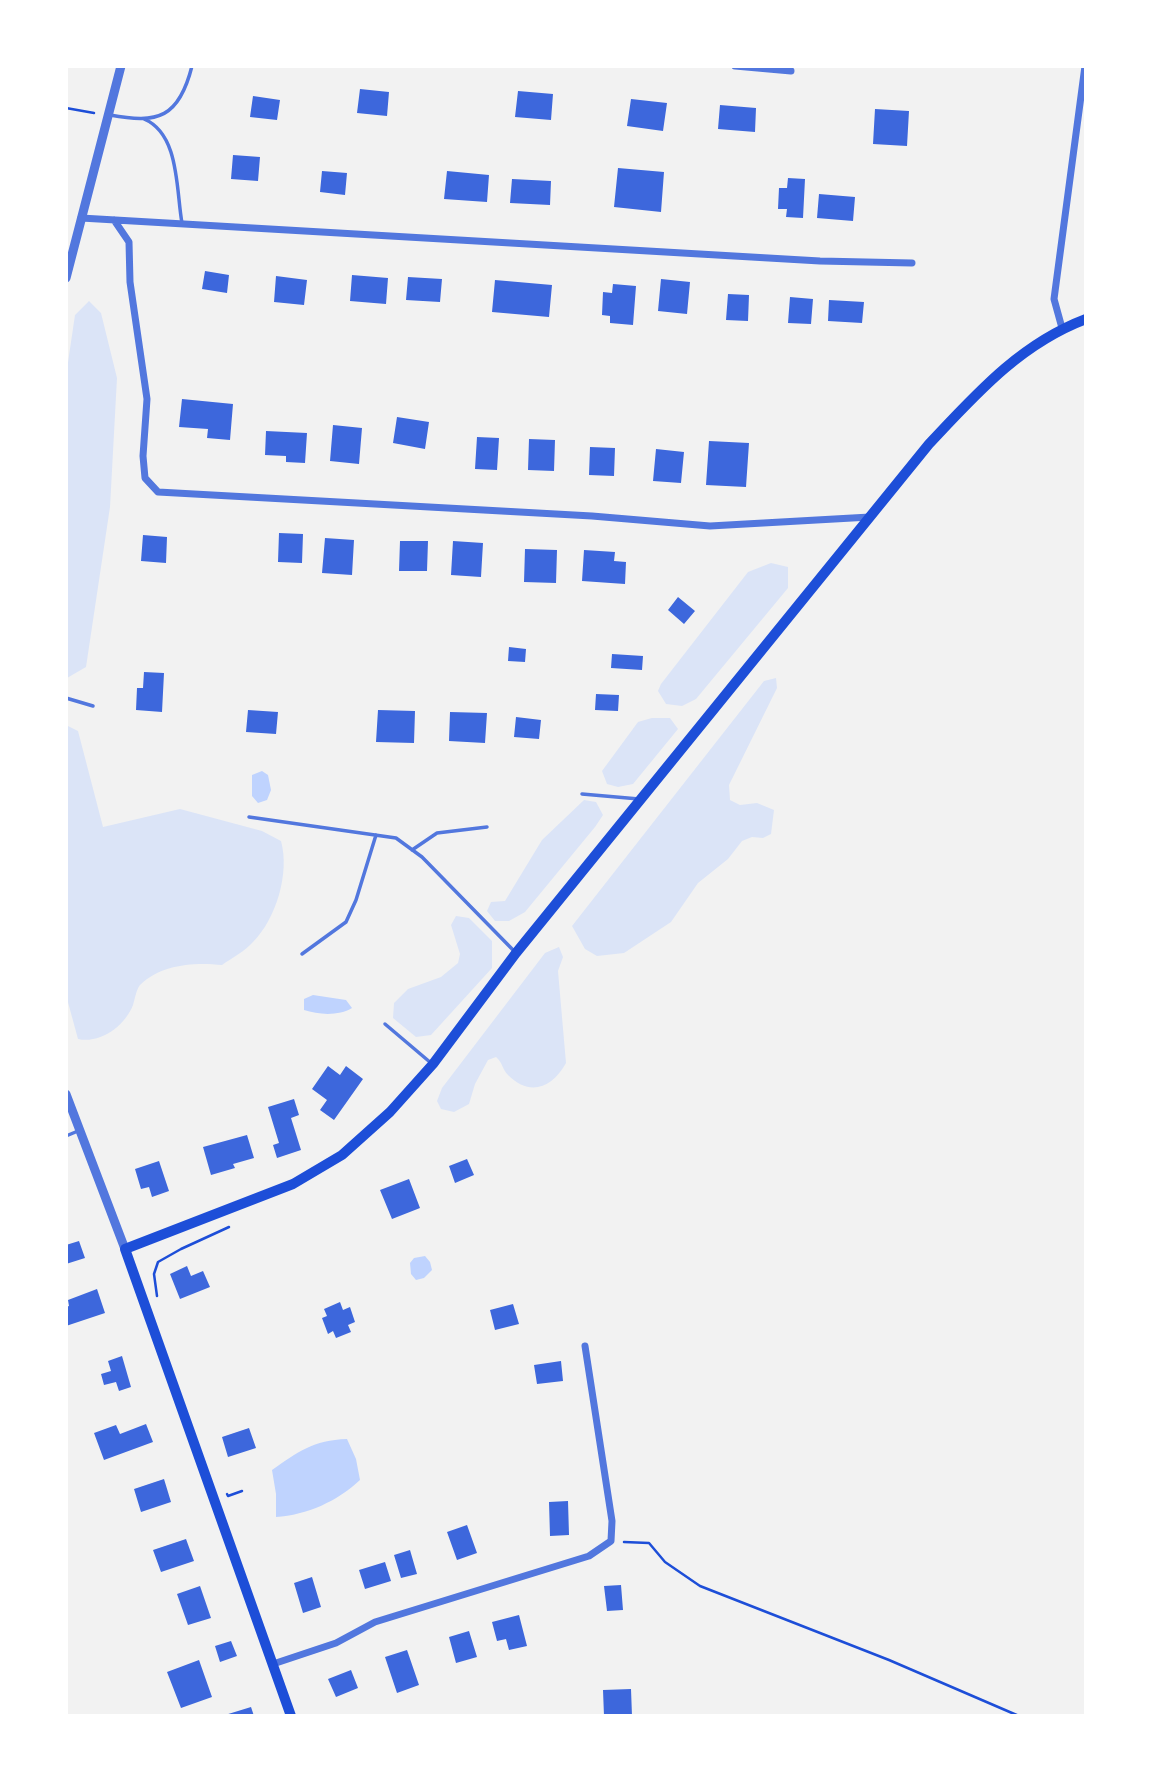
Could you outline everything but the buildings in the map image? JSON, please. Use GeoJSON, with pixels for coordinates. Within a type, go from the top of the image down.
{"type":"FeatureCollection","features":[{"type":"Feature","properties":{"kind":"main road"},"geometry":{"type":"LineString","coordinates":[[291,1716],[125,1249],[293,1184],[342,1155],[380,1122],[432,1064],[516,953],[929,444],[995,374],[1062,328],[1086,319]]}},
{"type":"Feature","properties":{"kind":"street"},"geometry":{"type":"LineString","coordinates":[[66,278],[121,66]]}},
{"type":"Feature","properties":{"kind":"street"},"geometry":{"type":"LineString","coordinates":[[735,66],[791,71]]}},
{"type":"Feature","properties":{"kind":"street"},"geometry":{"type":"LineString","coordinates":[[1062,328],[1054,299],[1085,66]]}},
{"type":"Feature","properties":{"kind":"street"},"geometry":{"type":"LineString","coordinates":[[81,218],[820,261],[912,263]]}},
{"type":"Feature","properties":{"kind":"street"},"geometry":{"type":"LineString","coordinates":[[114,220],[129,242],[130,282],[147,399],[143,456],[145,478],[158,492],[592,516],[710,526],[871,517]]}},
{"type":"Feature","properties":{"kind":"street"},"geometry":{"type":"LineString","coordinates":[[66,1094],[125,1249]]}},
{"type":"Feature","properties":{"kind":"street"},"geometry":{"type":"LineString","coordinates":[[273,1664],[336,1643],[375,1622],[589,1556],[611,1541],[612,1521],[585,1346]]}},
{"type":"Feature","properties":{"kind":"lane"},"geometry":{"type":"LineString","coordinates":[[110,115],[158,118],[177,102],[192,66]]}},
{"type":"Feature","properties":{"kind":"lane"},"geometry":{"type":"LineString","coordinates":[[144,119],[153,123],[166,140],[174,163],[183,224]]}},
{"type":"Feature","properties":{"kind":"lane"},"geometry":{"type":"LineString","coordinates":[[66,698],[93,706]]}},
{"type":"Feature","properties":{"kind":"lane"},"geometry":{"type":"LineString","coordinates":[[582,794],[641,799]]}},
{"type":"Feature","properties":{"kind":"lane"},"geometry":{"type":"LineString","coordinates":[[249,817],[396,838],[422,857],[516,953]]}},
{"type":"Feature","properties":{"kind":"lane"},"geometry":{"type":"LineString","coordinates":[[412,850],[437,833],[487,827]]}},
{"type":"Feature","properties":{"kind":"lane"},"geometry":{"type":"LineString","coordinates":[[302,954],[346,922],[356,900],[376,835]]}},
{"type":"Feature","properties":{"kind":"lane"},"geometry":{"type":"LineString","coordinates":[[385,1024],[432,1064]]}},
{"type":"Feature","properties":{"kind":"lane"},"geometry":{"type":"LineString","coordinates":[[66,1136],[80,1130]]}},
{"type":"Feature","properties":{"kind":"path"},"geometry":{"type":"LineString","coordinates":[[66,108],[110,115]]}},
{"type":"Feature","properties":{"kind":"path"},"geometry":{"type":"LineString","coordinates":[[159,1305],[154,1274],[158,1262],[229,1227]]}},
{"type":"Feature","properties":{"kind":"path"},"geometry":{"type":"LineString","coordinates":[[223,1483],[228,1496],[242,1491]]}},
{"type":"Feature","properties":{"kind":"path"},"geometry":{"type":"LineString","coordinates":[[611,1541],[649,1543],[665,1562],[700,1586],[889,1660],[1019,1716]]}},
{"type":"Feature","properties":{"kind":"shaded area"},"geometry":{"type":"Polygon","coordinates":[[[89,301],[101,313],[117,378],[110,507],[86,667],[67,678],[67,369],[75,315],[89,301]]]}},
{"type":"Feature","properties":{"kind":"shaded area"},"geometry":{"type":"Polygon","coordinates":[[[771,563],[788,567],[788,588],[696,699],[682,706],[666,704],[658,691],[661,684],[748,572],[771,563]]]}},
{"type":"Feature","properties":{"kind":"shaded area"},"geometry":{"type":"Polygon","coordinates":[[[776,678],[777,688],[729,785],[730,800],[740,805],[757,803],[774,810],[771,834],[742,841],[728,859],[698,883],[671,922],[624,953],[597,956],[585,949],[572,926],[764,681],[776,678]]]}},
{"type":"Feature","properties":{"kind":"shaded area"},"geometry":{"type":"Polygon","coordinates":[[[652,718],[670,718],[678,729],[633,784],[618,787],[607,784],[602,771],[638,722],[652,718]]]}},
{"type":"Feature","properties":{"kind":"shaded area"},"geometry":{"type":"Polygon","coordinates":[[[66,725],[78,731],[103,827],[180,809],[262,831],[281,841],[284,867],[274,908],[261,932],[250,945],[222,965],[179,966],[148,978],[140,985],[129,1013],[118,1026],[103,1036],[86,1040],[78,1039],[66,995],[66,725]]]}},
{"type":"Feature","properties":{"kind":"shaded area"},"geometry":{"type":"Polygon","coordinates":[[[584,800],[596,802],[603,815],[595,827],[525,912],[509,921],[495,921],[487,911],[491,902],[505,901],[542,840],[584,800]]]}},
{"type":"Feature","properties":{"kind":"shaded area"},"geometry":{"type":"Polygon","coordinates":[[[456,916],[469,918],[492,941],[492,968],[431,1035],[416,1037],[393,1018],[394,1003],[408,989],[441,977],[458,963],[460,954],[451,925],[456,916]]]}},
{"type":"Feature","properties":{"kind":"shaded area"},"geometry":{"type":"Polygon","coordinates":[[[559,947],[563,957],[558,971],[566,1063],[560,1072],[540,1087],[524,1086],[508,1075],[496,1057],[488,1060],[475,1084],[469,1104],[454,1112],[441,1109],[437,1101],[442,1088],[545,953],[559,947]]]}},
{"type":"Feature","properties":{"kind":"water"},"geometry":{"type":"Polygon","coordinates":[[[262,771],[268,775],[271,790],[267,800],[258,803],[252,796],[252,775],[262,771]]]}},
{"type":"Feature","properties":{"kind":"water"},"geometry":{"type":"Polygon","coordinates":[[[313,995],[346,1000],[352,1008],[329,1014],[304,1010],[304,999],[313,995]]]}},
{"type":"Feature","properties":{"kind":"water"},"geometry":{"type":"Polygon","coordinates":[[[425,1256],[432,1270],[424,1278],[416,1280],[411,1274],[410,1263],[414,1258],[425,1256]]]}},
{"type":"Feature","properties":{"kind":"water"},"geometry":{"type":"Polygon","coordinates":[[[347,1439],[356,1459],[360,1480],[321,1506],[276,1517],[272,1470],[315,1445],[347,1439]]]}}]}
